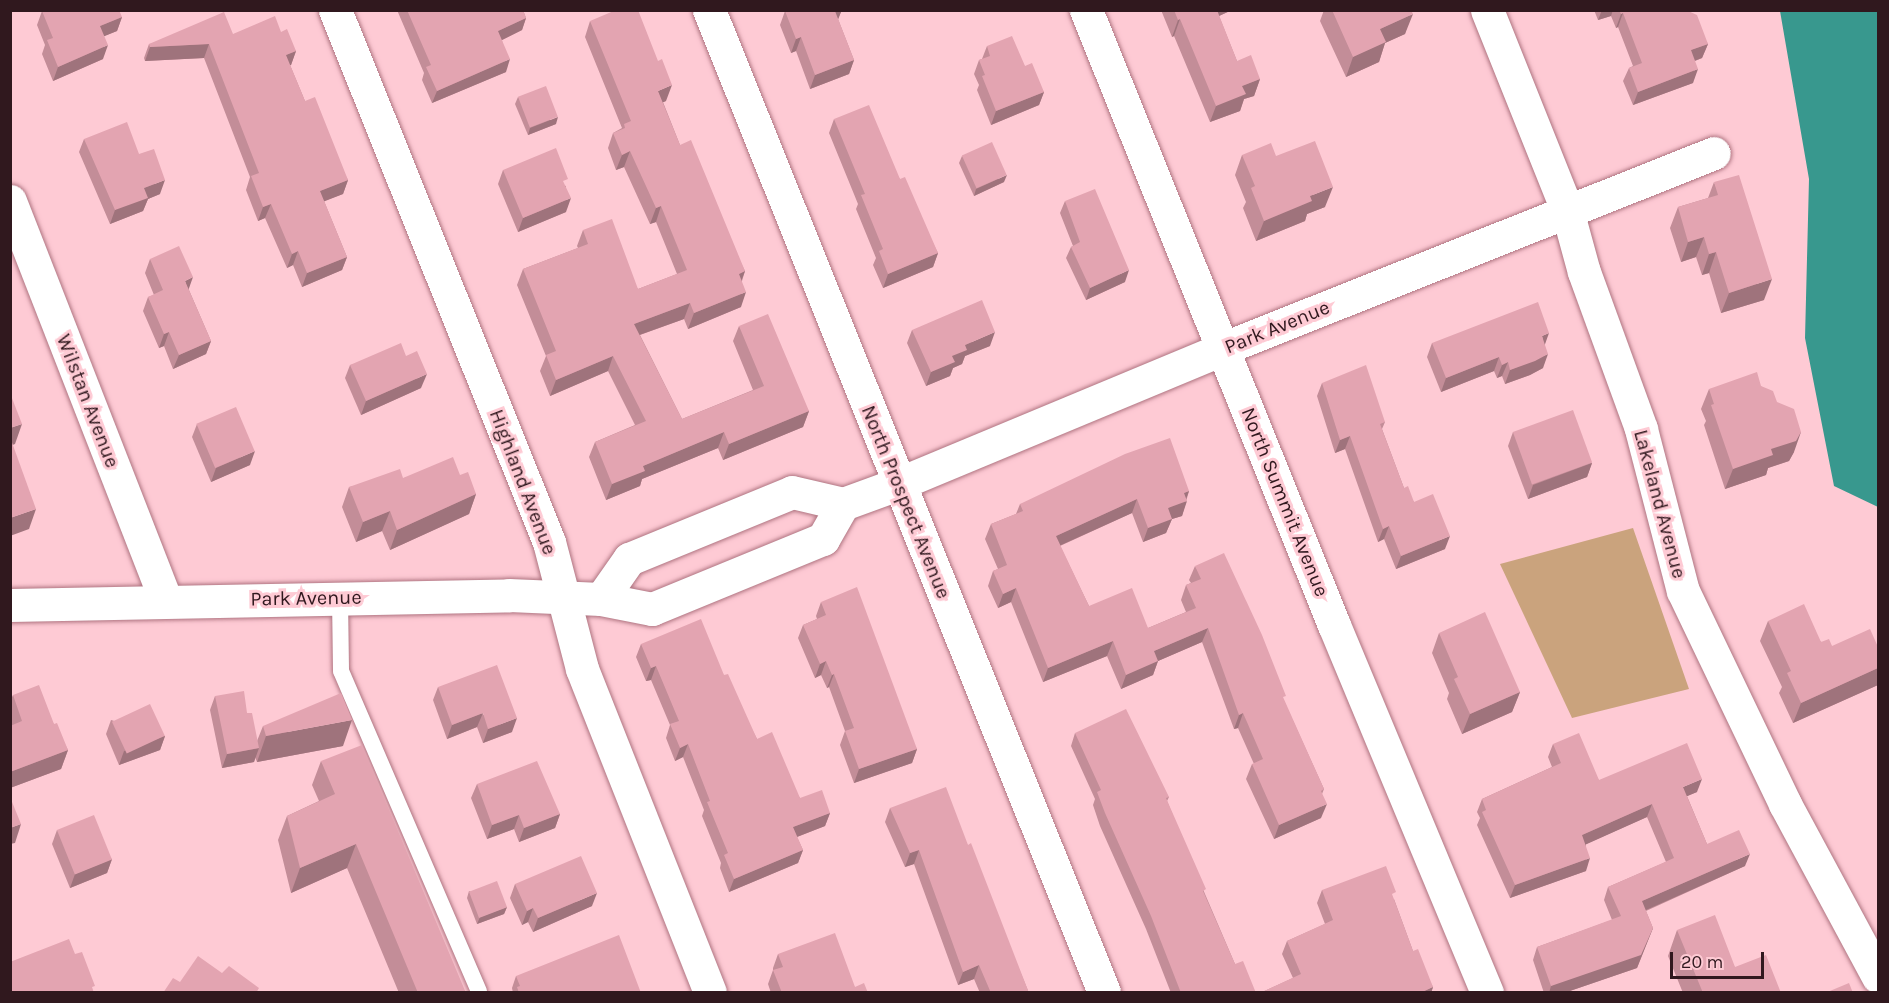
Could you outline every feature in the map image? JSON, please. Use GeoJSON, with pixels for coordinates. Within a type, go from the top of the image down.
{"type":"FeatureCollection","features":[{"type":"Feature","properties":{"kind":"street","name":"Highland Avenue"},"geometry":{"type":"LineString","coordinates":[[335,10],[549,542],[582,669],[710,993]]}},
{"type":"Feature","properties":{"kind":"street","name":"North Prospect Avenue"},"geometry":{"type":"LineString","coordinates":[[709,10],[1104,993]]}},
{"type":"Feature","properties":{"kind":"street","name":"North Summit Avenue"},"geometry":{"type":"LineString","coordinates":[[1086,10],[1330,614],[1487,993]]}},
{"type":"Feature","properties":{"kind":"street","name":"Lakeland Avenue"},"geometry":{"type":"LineString","coordinates":[[1487,10],[1567,210],[1584,272],[1641,429],[1683,591],[1785,804],[1878,977]]}},
{"type":"Feature","properties":{"kind":"street","name":"Park Avenue"},"geometry":{"type":"LineString","coordinates":[[10,605],[509,594],[601,599],[652,609],[824,539],[843,504],[898,484],[1224,348],[1714,153]]}},
{"type":"Feature","properties":{"kind":"street","name":"Wilstan Avenue"},"geometry":{"type":"LineString","coordinates":[[10,201],[166,601]]}},
{"type":"Feature","properties":{"kind":"street"},"geometry":{"type":"LineString","coordinates":[[601,599],[629,559],[792,492],[843,504]]}},
{"type":"Feature","properties":{"kind":"lane"},"geometry":{"type":"LineString","coordinates":[[340,598],[341,671],[479,993]]}},
{"type":"Feature","properties":{"kind":"shaded area"},"geometry":{"type":"Polygon","coordinates":[[[1633,528],[1689,689],[1572,718],[1500,564],[1633,528]]]}},
{"type":"Feature","properties":{"kind":"water"},"geometry":{"type":"Polygon","coordinates":[[[1780,11],[1878,11],[1878,507],[1834,486],[1805,338],[1809,179],[1780,11]]]}},
{"type":"Feature","properties":{"kind":"building"},"geometry":{"type":"Polygon","coordinates":[[[119,10],[122,17],[100,26],[108,45],[58,67],[47,40],[53,38],[42,11],[119,10]]]}},
{"type":"Feature","properties":{"kind":"building"},"geometry":{"type":"Polygon","coordinates":[[[407,10],[523,10],[526,18],[498,31],[510,59],[437,91],[426,67],[431,65],[407,10]]]}},
{"type":"Feature","properties":{"kind":"building"},"geometry":{"type":"Polygon","coordinates":[[[616,10],[638,10],[658,61],[662,59],[672,85],[658,91],[680,145],[691,140],[745,271],[739,274],[746,292],[694,313],[690,303],[634,324],[682,419],[764,386],[739,326],[768,314],[809,411],[729,444],[724,432],[643,466],[645,471],[612,484],[595,442],[646,421],[613,356],[556,380],[546,355],[556,351],[523,269],[588,244],[583,230],[612,219],[638,289],[687,270],[661,206],[656,208],[630,151],[622,155],[613,133],[625,128],[624,124],[631,121],[590,21],[616,10]]]}},
{"type":"Feature","properties":{"kind":"building"},"geometry":{"type":"Polygon","coordinates":[[[837,10],[835,11],[854,60],[815,75],[801,37],[796,39],[785,11],[837,10]]]}},
{"type":"Feature","properties":{"kind":"building"},"geometry":{"type":"Polygon","coordinates":[[[1174,10],[1217,10],[1237,61],[1251,55],[1260,79],[1242,86],[1246,94],[1216,106],[1180,19],[1178,20],[1174,10]]]}},
{"type":"Feature","properties":{"kind":"building"},"geometry":{"type":"Polygon","coordinates":[[[1332,10],[1411,10],[1413,14],[1380,29],[1386,42],[1353,57],[1332,10]]]}},
{"type":"Feature","properties":{"kind":"building"},"geometry":{"type":"Polygon","coordinates":[[[1619,10],[1686,10],[1697,15],[1708,44],[1691,50],[1698,69],[1638,92],[1629,68],[1642,63],[1623,13],[1621,14],[1619,10]]]}},
{"type":"Feature","properties":{"kind":"building"},"geometry":{"type":"Polygon","coordinates":[[[224,12],[233,34],[275,16],[281,32],[287,29],[296,51],[286,55],[305,101],[315,97],[348,180],[320,191],[347,257],[307,273],[298,251],[292,254],[271,204],[263,207],[251,176],[259,173],[209,44],[150,47],[149,44],[224,12]]]}},
{"type":"Feature","properties":{"kind":"building"},"geometry":{"type":"Polygon","coordinates":[[[1012,36],[1025,66],[1032,63],[1044,92],[996,111],[982,76],[985,75],[979,60],[990,56],[987,46],[1012,36]]]}},
{"type":"Feature","properties":{"kind":"building"},"geometry":{"type":"Polygon","coordinates":[[[546,86],[558,117],[530,128],[518,97],[546,86]]]}},
{"type":"Feature","properties":{"kind":"building"},"geometry":{"type":"Polygon","coordinates":[[[869,105],[900,179],[905,177],[938,253],[888,274],[879,251],[883,249],[861,195],[865,194],[834,119],[869,105]]]}},
{"type":"Feature","properties":{"kind":"building"},"geometry":{"type":"Polygon","coordinates":[[[127,122],[139,154],[154,149],[165,180],[144,188],[148,198],[115,210],[84,139],[127,122]]]}},
{"type":"Feature","properties":{"kind":"building"},"geometry":{"type":"Polygon","coordinates":[[[1315,141],[1333,187],[1310,196],[1312,201],[1264,221],[1251,188],[1255,186],[1242,155],[1271,143],[1276,156],[1315,141]]]}},
{"type":"Feature","properties":{"kind":"building"},"geometry":{"type":"Polygon","coordinates":[[[992,142],[1007,175],[976,188],[962,155],[992,142]]]}},
{"type":"Feature","properties":{"kind":"building"},"geometry":{"type":"Polygon","coordinates":[[[556,148],[568,179],[563,181],[571,198],[523,218],[503,170],[556,148]]]}},
{"type":"Feature","properties":{"kind":"building"},"geometry":{"type":"Polygon","coordinates":[[[1739,175],[1772,279],[1729,293],[1716,252],[1709,254],[1704,237],[1688,242],[1678,207],[1718,195],[1714,182],[1739,175]]]}},
{"type":"Feature","properties":{"kind":"building"},"geometry":{"type":"Polygon","coordinates":[[[1095,189],[1129,270],[1090,288],[1071,247],[1080,242],[1065,201],[1095,189]]]}},
{"type":"Feature","properties":{"kind":"building"},"geometry":{"type":"Polygon","coordinates":[[[179,246],[193,277],[185,281],[211,341],[179,355],[169,332],[164,334],[148,297],[163,290],[150,259],[179,246]]]}},
{"type":"Feature","properties":{"kind":"building"},"geometry":{"type":"Polygon","coordinates":[[[982,300],[995,332],[965,345],[967,350],[952,356],[955,362],[931,372],[912,330],[982,300]]]}},
{"type":"Feature","properties":{"kind":"building"},"geometry":{"type":"Polygon","coordinates":[[[1538,302],[1549,333],[1542,336],[1548,354],[1510,370],[1508,362],[1502,365],[1499,357],[1446,378],[1432,343],[1538,302]]]}},
{"type":"Feature","properties":{"kind":"building"},"geometry":{"type":"Polygon","coordinates":[[[401,343],[406,356],[417,351],[427,374],[366,401],[350,365],[401,343]]]}},
{"type":"Feature","properties":{"kind":"building"},"geometry":{"type":"Polygon","coordinates":[[[1366,365],[1385,422],[1380,424],[1404,488],[1408,486],[1414,502],[1433,494],[1450,536],[1401,556],[1389,526],[1383,529],[1350,436],[1340,440],[1322,383],[1366,365]]]}},
{"type":"Feature","properties":{"kind":"building"},"geometry":{"type":"Polygon","coordinates":[[[1757,372],[1761,386],[1773,391],[1777,402],[1794,409],[1801,432],[1796,441],[1771,449],[1773,455],[1733,469],[1711,405],[1714,404],[1709,389],[1757,372]]]}},
{"type":"Feature","properties":{"kind":"building"},"geometry":{"type":"Polygon","coordinates":[[[10,393],[22,424],[10,428],[10,393]]]}},
{"type":"Feature","properties":{"kind":"building"},"geometry":{"type":"Polygon","coordinates":[[[236,407],[255,451],[215,468],[196,424],[236,407]]]}},
{"type":"Feature","properties":{"kind":"building"},"geometry":{"type":"Polygon","coordinates":[[[1573,410],[1592,463],[1532,485],[1513,432],[1573,410]]]}},
{"type":"Feature","properties":{"kind":"building"},"geometry":{"type":"Polygon","coordinates":[[[10,437],[36,509],[10,518],[10,437]]]}},
{"type":"Feature","properties":{"kind":"building"},"geometry":{"type":"Polygon","coordinates":[[[1170,438],[1189,491],[1184,493],[1187,501],[1168,508],[1172,519],[1148,528],[1137,499],[1056,536],[1089,606],[1132,588],[1148,628],[1196,608],[1186,585],[1201,579],[1195,566],[1224,553],[1262,635],[1286,696],[1283,697],[1324,789],[1321,791],[1327,804],[1279,825],[1252,764],[1263,759],[1243,713],[1239,715],[1208,628],[1154,651],[1158,661],[1126,675],[1113,641],[1048,668],[1016,588],[1003,594],[993,571],[1007,565],[991,524],[1023,511],[1020,504],[1125,454],[1170,438]]]}},
{"type":"Feature","properties":{"kind":"building"},"geometry":{"type":"Polygon","coordinates":[[[453,457],[460,475],[468,472],[476,494],[397,530],[390,511],[363,522],[349,487],[400,469],[403,478],[453,457]]]}},
{"type":"Feature","properties":{"kind":"building"},"geometry":{"type":"Polygon","coordinates":[[[857,587],[917,749],[859,769],[845,731],[854,728],[834,674],[832,675],[826,661],[820,664],[803,625],[826,615],[821,602],[857,587]]]}},
{"type":"Feature","properties":{"kind":"building"},"geometry":{"type":"Polygon","coordinates":[[[1804,604],[1821,642],[1829,639],[1832,646],[1870,629],[1878,647],[1878,668],[1801,703],[1787,673],[1791,671],[1768,621],[1804,604]]]}},
{"type":"Feature","properties":{"kind":"building"},"geometry":{"type":"Polygon","coordinates":[[[1485,612],[1520,692],[1470,714],[1454,679],[1458,677],[1439,633],[1485,612]]]}},
{"type":"Feature","properties":{"kind":"building"},"geometry":{"type":"Polygon","coordinates":[[[701,619],[724,675],[728,674],[757,739],[772,732],[800,798],[822,790],[830,813],[793,827],[803,850],[734,879],[724,855],[728,853],[707,802],[710,801],[688,744],[680,748],[670,724],[679,721],[656,666],[651,668],[641,644],[701,619]]]}},
{"type":"Feature","properties":{"kind":"building"},"geometry":{"type":"Polygon","coordinates":[[[497,665],[517,718],[488,729],[483,713],[452,725],[438,687],[497,665]]]}},
{"type":"Feature","properties":{"kind":"building"},"geometry":{"type":"Polygon","coordinates":[[[39,685],[54,724],[57,723],[68,750],[10,772],[10,726],[22,721],[13,695],[39,685]]]}},
{"type":"Feature","properties":{"kind":"building"},"geometry":{"type":"Polygon","coordinates":[[[244,691],[247,713],[252,713],[259,748],[227,754],[215,696],[244,691]]]}},
{"type":"Feature","properties":{"kind":"building"},"geometry":{"type":"Polygon","coordinates":[[[341,693],[352,720],[266,736],[263,726],[341,693]]]}},
{"type":"Feature","properties":{"kind":"building"},"geometry":{"type":"Polygon","coordinates":[[[150,704],[165,736],[127,753],[112,722],[150,704]]]}},
{"type":"Feature","properties":{"kind":"building"},"geometry":{"type":"Polygon","coordinates":[[[1126,709],[1169,797],[1166,798],[1206,889],[1203,891],[1235,964],[1243,961],[1256,993],[1181,993],[1151,916],[1105,813],[1097,792],[1101,790],[1075,733],[1126,709]]]}},
{"type":"Feature","properties":{"kind":"building"},"geometry":{"type":"Polygon","coordinates":[[[1579,733],[1599,780],[1687,743],[1702,779],[1683,787],[1707,844],[1739,830],[1750,854],[1642,901],[1653,928],[1641,955],[1551,986],[1537,947],[1621,916],[1608,887],[1674,858],[1652,804],[1582,835],[1590,858],[1515,885],[1482,812],[1486,810],[1482,799],[1561,763],[1553,744],[1579,733]]]}},
{"type":"Feature","properties":{"kind":"building"},"geometry":{"type":"Polygon","coordinates":[[[362,745],[466,993],[418,993],[356,844],[300,868],[287,816],[335,794],[321,761],[362,745]]]}},
{"type":"Feature","properties":{"kind":"building"},"geometry":{"type":"Polygon","coordinates":[[[537,761],[560,814],[524,828],[519,815],[492,825],[477,784],[537,761]]]}},
{"type":"Feature","properties":{"kind":"building"},"geometry":{"type":"Polygon","coordinates":[[[946,787],[968,845],[971,843],[1029,993],[991,993],[979,965],[963,972],[919,850],[910,853],[890,808],[946,787]]]}},
{"type":"Feature","properties":{"kind":"building"},"geometry":{"type":"Polygon","coordinates":[[[10,797],[21,824],[10,828],[10,797]]]}},
{"type":"Feature","properties":{"kind":"building"},"geometry":{"type":"Polygon","coordinates":[[[94,815],[112,860],[75,874],[57,830],[94,815]]]}},
{"type":"Feature","properties":{"kind":"building"},"geometry":{"type":"Polygon","coordinates":[[[581,856],[597,893],[538,918],[533,908],[527,911],[515,884],[581,856]]]}},
{"type":"Feature","properties":{"kind":"building"},"geometry":{"type":"Polygon","coordinates":[[[1386,866],[1396,892],[1392,894],[1413,951],[1418,949],[1433,987],[1420,993],[1260,993],[1301,974],[1287,941],[1333,920],[1322,890],[1386,866]]]}},
{"type":"Feature","properties":{"kind":"building"},"geometry":{"type":"Polygon","coordinates":[[[497,881],[507,907],[479,918],[469,892],[497,881]]]}},
{"type":"Feature","properties":{"kind":"building"},"geometry":{"type":"Polygon","coordinates":[[[1715,915],[1735,967],[1766,955],[1781,993],[1703,993],[1677,930],[1715,915]]]}},
{"type":"Feature","properties":{"kind":"building"},"geometry":{"type":"Polygon","coordinates":[[[835,933],[855,987],[864,983],[868,993],[782,993],[773,970],[783,967],[778,954],[835,933]]]}},
{"type":"Feature","properties":{"kind":"building"},"geometry":{"type":"Polygon","coordinates":[[[619,935],[641,993],[519,993],[517,987],[520,986],[516,976],[619,935]]]}},
{"type":"Feature","properties":{"kind":"building"},"geometry":{"type":"Polygon","coordinates":[[[69,939],[75,954],[82,952],[95,986],[92,987],[94,993],[10,993],[10,962],[69,939]]]}},
{"type":"Feature","properties":{"kind":"building"},"geometry":{"type":"Polygon","coordinates":[[[198,956],[222,973],[229,966],[259,988],[256,993],[163,993],[173,978],[180,982],[198,956]]]}},
{"type":"Feature","properties":{"kind":"building"},"geometry":{"type":"Polygon","coordinates":[[[1849,983],[1853,993],[1825,993],[1849,983]]]}}]}
